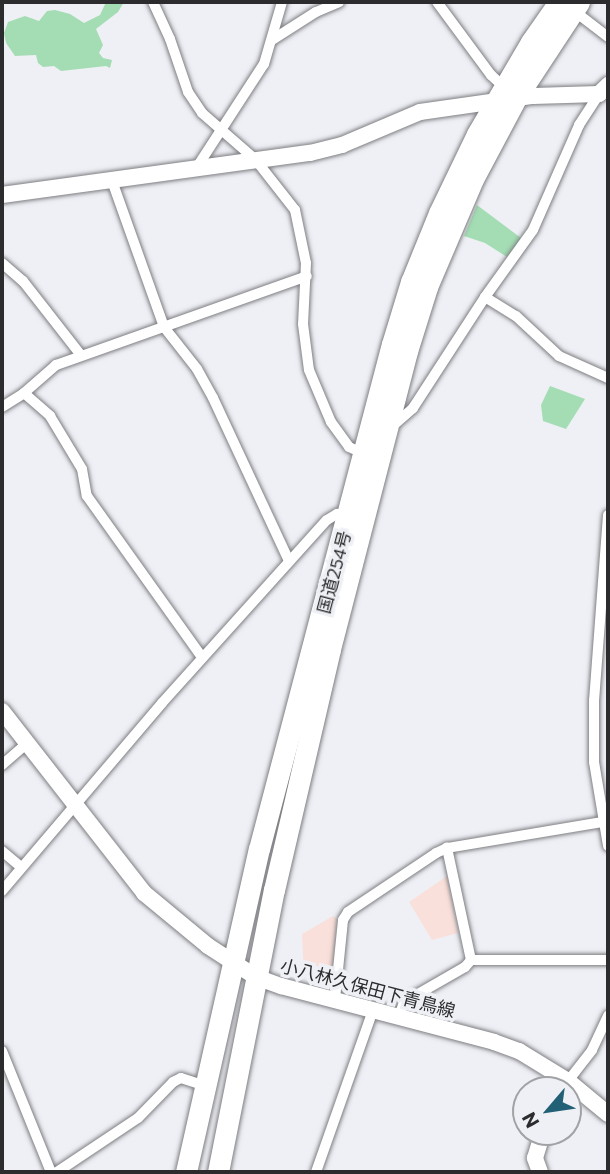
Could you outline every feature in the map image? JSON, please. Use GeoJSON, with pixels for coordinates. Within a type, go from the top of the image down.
{"type":"FeatureCollection","features":[{"type":"Feature","properties":{"kind":"highway","name":"国道254号"},"geometry":{"type":"LineString","coordinates":[[186,1172],[279,770],[365,454],[392,344],[411,282],[439,213],[505,95],[570,5]]}},
{"type":"Feature","properties":{"kind":"highway","name":"国道254号"},"geometry":{"type":"LineString","coordinates":[[218,1172],[256,976],[330,649],[407,351],[436,264],[473,179],[505,95]]}},
{"type":"Feature","properties":{"kind":"main road"},"geometry":{"type":"LineString","coordinates":[[2,195],[334,147],[419,112],[505,95],[604,90]]}},
{"type":"Feature","properties":{"kind":"main road","name":"小八林久保田下青鳥線"},"geometry":{"type":"LineString","coordinates":[[2,711],[144,893],[187,931],[233,963],[256,976],[519,1051],[553,1076]]}},
{"type":"Feature","properties":{"kind":"main road","name":"小八林久保田下青鳥線"},"geometry":{"type":"LineString","coordinates":[[582,1096],[608,1114]]}},
{"type":"Feature","properties":{"kind":"main road"},"geometry":{"type":"LineString","coordinates":[[536,1170],[535,1158],[539,1146]]}},
{"type":"Feature","properties":{"kind":"street"},"geometry":{"type":"LineString","coordinates":[[153,2],[170,39],[188,92],[202,113],[255,159],[295,210],[307,276],[303,324],[309,370],[331,422],[349,447],[365,454]]}},
{"type":"Feature","properties":{"kind":"street"},"geometry":{"type":"LineString","coordinates":[[197,167],[264,64],[282,2]]}},
{"type":"Feature","properties":{"kind":"street"},"geometry":{"type":"LineString","coordinates":[[272,40],[316,12],[339,2]]}},
{"type":"Feature","properties":{"kind":"street"},"geometry":{"type":"LineString","coordinates":[[437,2],[505,95]]}},
{"type":"Feature","properties":{"kind":"street"},"geometry":{"type":"LineString","coordinates":[[570,5],[608,37]]}},
{"type":"Feature","properties":{"kind":"street"},"geometry":{"type":"LineString","coordinates":[[387,431],[413,408],[485,297],[534,230],[579,125],[604,90]]}},
{"type":"Feature","properties":{"kind":"street"},"geometry":{"type":"LineString","coordinates":[[111,178],[164,327],[197,369],[213,398],[289,561]]}},
{"type":"Feature","properties":{"kind":"street"},"geometry":{"type":"LineString","coordinates":[[2,263],[23,281],[80,354]]}},
{"type":"Feature","properties":{"kind":"street"},"geometry":{"type":"LineString","coordinates":[[2,407],[24,393],[56,365],[80,354],[307,276]]}},
{"type":"Feature","properties":{"kind":"street"},"geometry":{"type":"LineString","coordinates":[[485,297],[516,316],[550,350],[608,378]]}},
{"type":"Feature","properties":{"kind":"street"},"geometry":{"type":"LineString","coordinates":[[24,393],[50,416],[82,469],[87,496],[202,657]]}},
{"type":"Feature","properties":{"kind":"street"},"geometry":{"type":"LineString","coordinates":[[2,891],[202,657],[289,561],[327,520],[337,514],[348,516]]}},
{"type":"Feature","properties":{"kind":"street"},"geometry":{"type":"LineString","coordinates":[[608,515],[594,700],[594,762],[608,846]]}},
{"type":"Feature","properties":{"kind":"street"},"geometry":{"type":"LineString","coordinates":[[2,765],[26,744]]}},
{"type":"Feature","properties":{"kind":"street"},"geometry":{"type":"LineString","coordinates":[[335,999],[343,920],[348,912],[447,848],[606,822]]}},
{"type":"Feature","properties":{"kind":"street"},"geometry":{"type":"LineString","coordinates":[[447,848],[471,960]]}},
{"type":"Feature","properties":{"kind":"street"},"geometry":{"type":"LineString","coordinates":[[2,850],[21,867]]}},
{"type":"Feature","properties":{"kind":"street"},"geometry":{"type":"LineString","coordinates":[[399,1016],[404,1002],[465,967],[471,960],[608,960]]}},
{"type":"Feature","properties":{"kind":"street"},"geometry":{"type":"LineString","coordinates":[[316,1172],[373,1010]]}},
{"type":"Feature","properties":{"kind":"street"},"geometry":{"type":"LineString","coordinates":[[572,1076],[592,1050],[608,1015]]}},
{"type":"Feature","properties":{"kind":"street"},"geometry":{"type":"LineString","coordinates":[[2,1051],[51,1172]]}},
{"type":"Feature","properties":{"kind":"street"},"geometry":{"type":"LineString","coordinates":[[57,1172],[138,1118],[173,1082],[181,1079],[205,1086]]}},
{"type":"Feature","properties":{"kind":"shaded area"},"geometry":{"type":"Polygon","coordinates":[[[447,876],[458,933],[432,940],[409,902],[447,876]]]}},
{"type":"Feature","properties":{"kind":"shaded area"},"geometry":{"type":"Polygon","coordinates":[[[333,916],[337,919],[332,984],[304,975],[302,934],[333,916]]]}},
{"type":"Feature","properties":{"kind":"green space"},"geometry":{"type":"Polygon","coordinates":[[[106,2],[124,2],[118,12],[96,29],[103,45],[99,53],[103,58],[112,60],[110,68],[106,66],[61,71],[54,66],[43,67],[38,63],[36,55],[15,56],[6,43],[4,33],[8,22],[25,16],[39,21],[47,11],[55,10],[70,14],[84,23],[100,15],[106,2]]]}},
{"type":"Feature","properties":{"kind":"green space"},"geometry":{"type":"Polygon","coordinates":[[[477,205],[521,238],[507,257],[485,243],[464,236],[477,205]]]}},
{"type":"Feature","properties":{"kind":"green space"},"geometry":{"type":"Polygon","coordinates":[[[550,386],[585,399],[566,429],[543,421],[541,405],[550,386]]]}}]}
